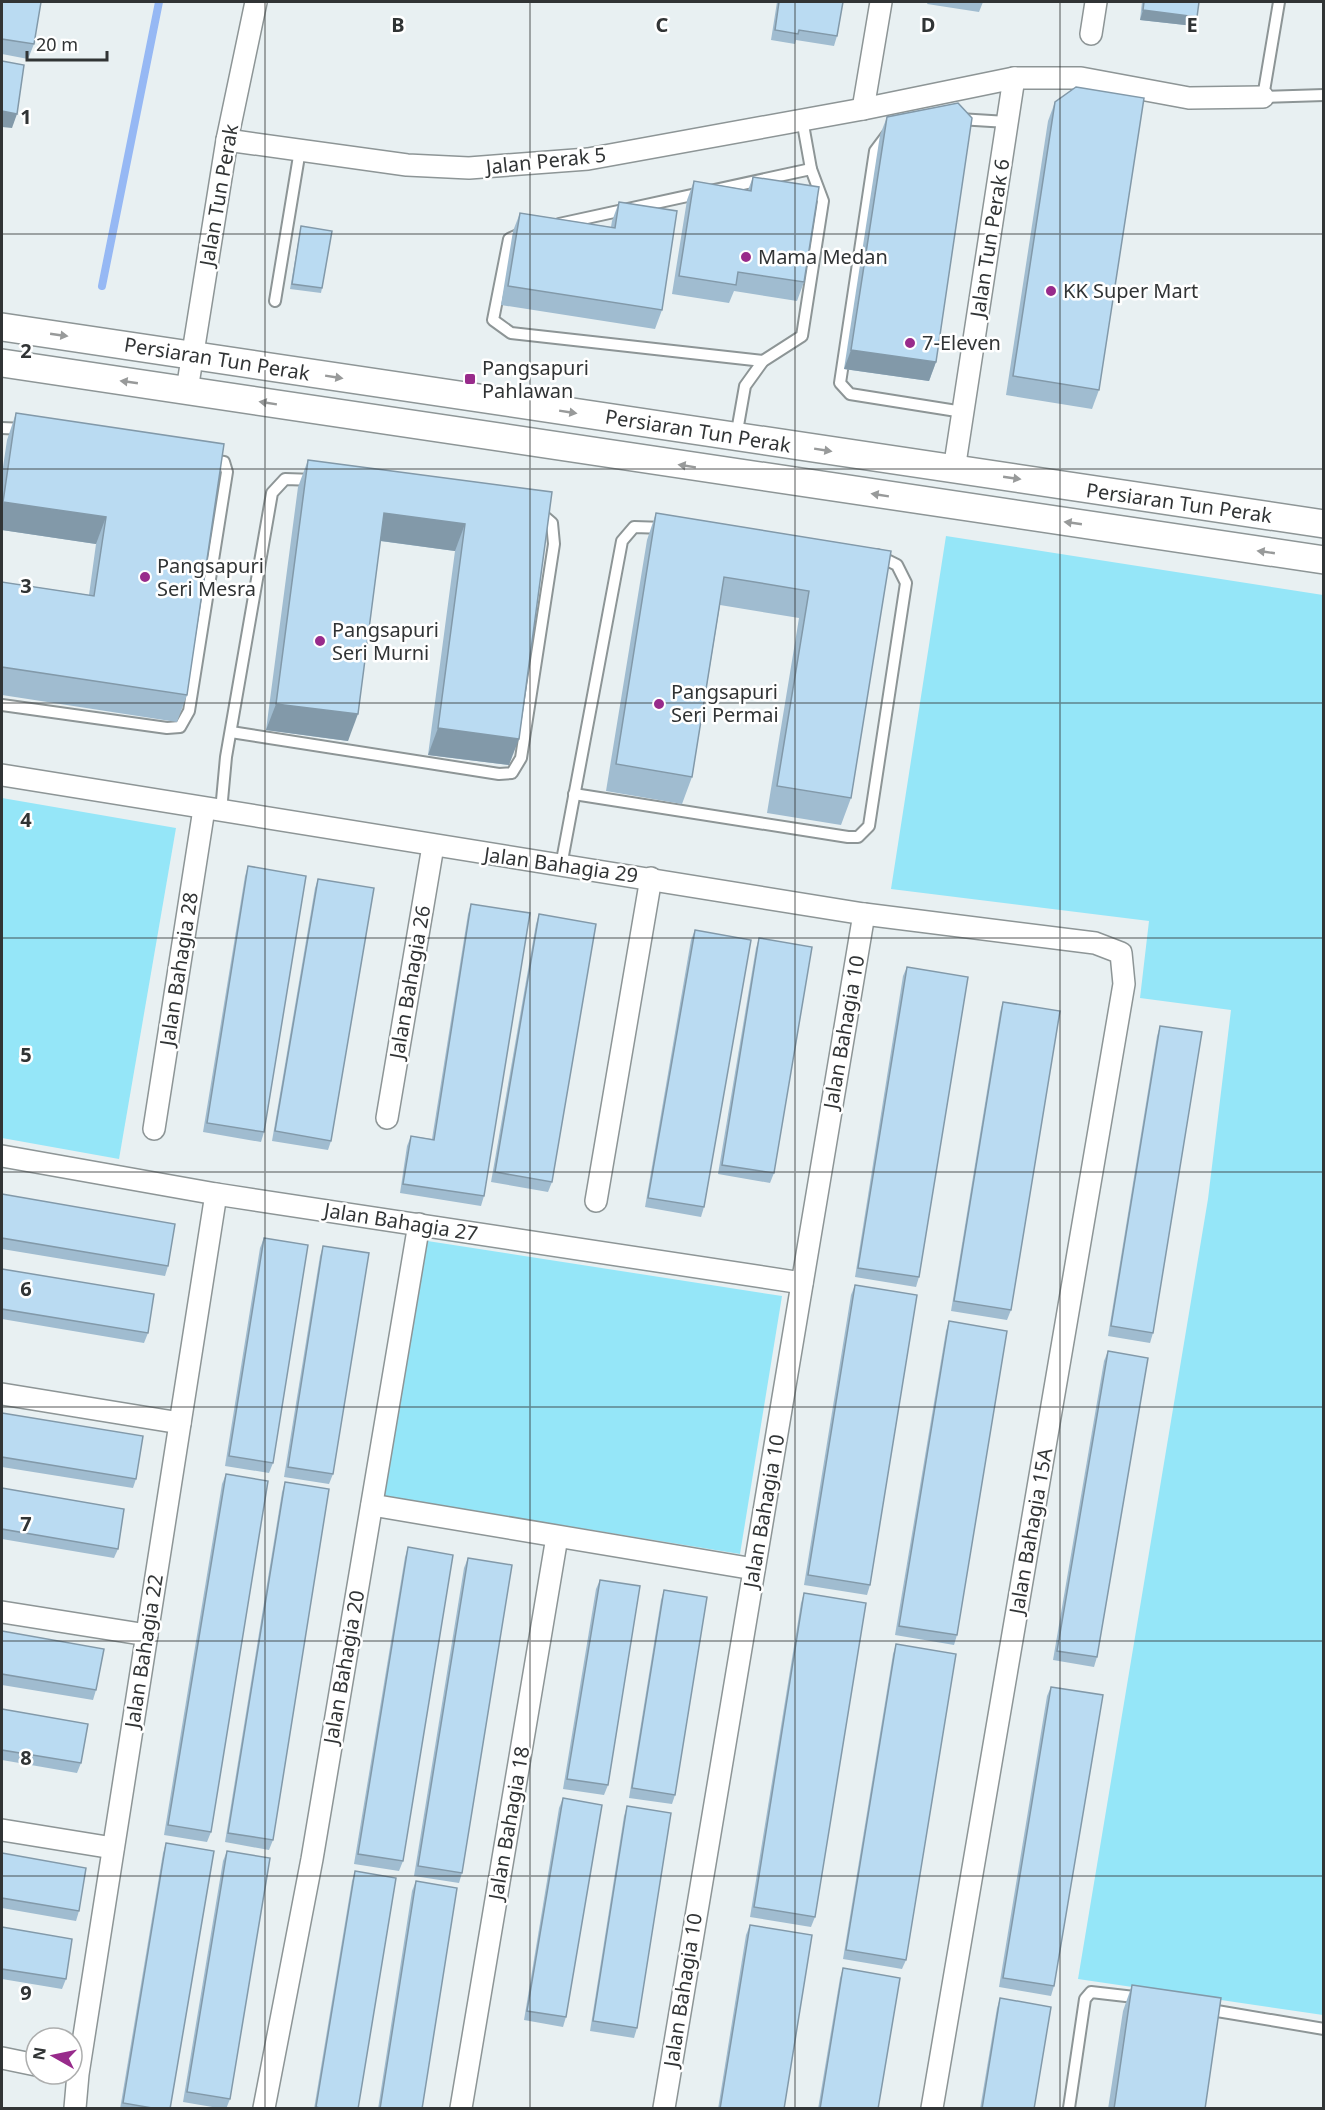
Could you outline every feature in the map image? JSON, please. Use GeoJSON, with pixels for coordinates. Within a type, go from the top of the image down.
{"type":"FeatureCollection","features":[{"type":"Feature","properties":{"kind":"street","name":"Jalan Tun Perak"},"geometry":{"type":"LineString","coordinates":[[187,390],[227,140],[256,2]]}},
{"type":"Feature","properties":{"kind":"street"},"geometry":{"type":"LineString","coordinates":[[862,110],[881,2]]}},
{"type":"Feature","properties":{"kind":"street"},"geometry":{"type":"LineString","coordinates":[[1091,34],[1096,2]]}},
{"type":"Feature","properties":{"kind":"street","name":"Jalan Perak 5"},"geometry":{"type":"LineString","coordinates":[[227,140],[407,165],[469,168],[588,159],[862,110],[1014,78],[1081,78],[1189,98],[1263,97]]}},
{"type":"Feature","properties":{"kind":"street","name":"Jalan Tun Perak 6"},"geometry":{"type":"LineString","coordinates":[[954,470],[1014,78]]}},
{"type":"Feature","properties":{"kind":"street","name":"Persiaran Tun Perak"},"geometry":{"type":"LineString","coordinates":[[2,327],[1323,524]]}},
{"type":"Feature","properties":{"kind":"street","name":"Persiaran Tun Perak"},"geometry":{"type":"LineString","coordinates":[[2,363],[1323,560]]}},
{"type":"Feature","properties":{"kind":"street","name":"Jalan Bahagia 29"},"geometry":{"type":"LineString","coordinates":[[2,775],[864,914],[1095,943],[1121,952]]}},
{"type":"Feature","properties":{"kind":"street","name":"Jalan Bahagia 28"},"geometry":{"type":"LineString","coordinates":[[154,1129],[212,810]]}},
{"type":"Feature","properties":{"kind":"street","name":"Jalan Bahagia 26"},"geometry":{"type":"LineString","coordinates":[[387,1118],[433,846]]}},
{"type":"Feature","properties":{"kind":"street"},"geometry":{"type":"LineString","coordinates":[[596,1201],[651,878]]}},
{"type":"Feature","properties":{"kind":"street","name":"Jalan Bahagia 10"},"geometry":{"type":"LineString","coordinates":[[664,2109],[864,914]]}},
{"type":"Feature","properties":{"kind":"street","name":"Jalan Bahagia 15A"},"geometry":{"type":"LineString","coordinates":[[932,2109],[1125,984],[1121,952]]}},
{"type":"Feature","properties":{"kind":"street","name":"Jalan Bahagia 27"},"geometry":{"type":"LineString","coordinates":[[2,1156],[216,1194],[802,1283]]}},
{"type":"Feature","properties":{"kind":"street","name":"Jalan Bahagia 22"},"geometry":{"type":"LineString","coordinates":[[83,2026],[216,1194]]}},
{"type":"Feature","properties":{"kind":"street","name":"Jalan Bahagia 20"},"geometry":{"type":"LineString","coordinates":[[264,2109],[312,1859],[419,1224]]}},
{"type":"Feature","properties":{"kind":"street"},"geometry":{"type":"LineString","coordinates":[[2,1394],[180,1423]]}},
{"type":"Feature","properties":{"kind":"street"},"geometry":{"type":"LineString","coordinates":[[372,1505],[754,1569]]}},
{"type":"Feature","properties":{"kind":"street","name":"Jalan Bahagia 18"},"geometry":{"type":"LineString","coordinates":[[461,2109],[557,1537]]}},
{"type":"Feature","properties":{"kind":"street"},"geometry":{"type":"LineString","coordinates":[[2,1611],[147,1635]]}},
{"type":"Feature","properties":{"kind":"street"},"geometry":{"type":"LineString","coordinates":[[2,1830],[113,1848]]}},
{"type":"Feature","properties":{"kind":"street"},"geometry":{"type":"LineString","coordinates":[[2,2058],[24,2063]]}},
{"type":"Feature","properties":{"kind":"street","name":"Jalan Bahagia 22"},"geometry":{"type":"LineString","coordinates":[[75,2086],[75,2109]]}},
{"type":"Feature","properties":{"kind":"lane"},"geometry":{"type":"LineString","coordinates":[[1280,2],[1263,97],[1323,95]]}},
{"type":"Feature","properties":{"kind":"lane"},"geometry":{"type":"LineString","coordinates":[[946,121],[969,118],[1007,122]]}},
{"type":"Feature","properties":{"kind":"lane"},"geometry":{"type":"LineString","coordinates":[[736,437],[745,386],[764,361],[802,336],[823,201],[811,169],[802,119]]}},
{"type":"Feature","properties":{"kind":"lane"},"geometry":{"type":"LineString","coordinates":[[902,128],[891,130],[875,150],[840,383],[850,394],[963,412]]}},
{"type":"Feature","properties":{"kind":"lane"},"geometry":{"type":"LineString","coordinates":[[275,301],[300,150]]}},
{"type":"Feature","properties":{"kind":"lane"},"geometry":{"type":"LineString","coordinates":[[547,226],[811,169]]}},
{"type":"Feature","properties":{"kind":"lane"},"geometry":{"type":"LineString","coordinates":[[536,229],[509,239],[493,320],[511,333],[764,361]]}},
{"type":"Feature","properties":{"kind":"lane"},"geometry":{"type":"LineString","coordinates":[[2,428],[37,431]]}},
{"type":"Feature","properties":{"kind":"lane"},"geometry":{"type":"LineString","coordinates":[[2,705],[167,728],[180,727],[189,711],[227,472],[224,462],[201,458]]}},
{"type":"Feature","properties":{"kind":"lane"},"geometry":{"type":"LineString","coordinates":[[212,810],[231,732],[272,493],[285,479],[328,482]]}},
{"type":"Feature","properties":{"kind":"lane"},"geometry":{"type":"LineString","coordinates":[[231,732],[499,774],[512,772],[521,758],[554,544],[552,523],[539,511],[527,509]]}},
{"type":"Feature","properties":{"kind":"lane"},"geometry":{"type":"LineString","coordinates":[[561,866],[622,541],[634,527],[676,530]]}},
{"type":"Feature","properties":{"kind":"lane"},"geometry":{"type":"LineString","coordinates":[[574,794],[858,837],[869,825],[906,583],[897,565],[882,556],[860,553]]}},
{"type":"Feature","properties":{"kind":"lane"},"geometry":{"type":"LineString","coordinates":[[1069,2109],[1085,1999],[1091,1992],[1154,2000]]}},
{"type":"Feature","properties":{"kind":"lane"},"geometry":{"type":"LineString","coordinates":[[1188,2006],[1323,2029]]}},
{"type":"Feature","properties":{"kind":"shaded area"},"geometry":{"type":"Polygon","coordinates":[[[946,536],[1323,595],[1323,2015],[1078,1979],[1208,1199],[1231,1010],[1140,998],[1149,921],[891,889],[946,536]]]}},
{"type":"Feature","properties":{"kind":"shaded area"},"geometry":{"type":"Polygon","coordinates":[[[2,798],[176,828],[119,1159],[2,1138],[2,798]]]}},
{"type":"Feature","properties":{"kind":"shaded area"},"geometry":{"type":"Polygon","coordinates":[[[421,1240],[782,1296],[740,1554],[376,1495],[421,1240]]]}},
{"type":"Feature","properties":{"kind":"building"},"geometry":{"type":"Polygon","coordinates":[[[2,2],[41,2],[34,44],[2,39],[2,2]]]}},
{"type":"Feature","properties":{"kind":"building"},"geometry":{"type":"Polygon","coordinates":[[[779,2],[843,2],[837,36],[799,30],[798,34],[775,30],[779,2]]]}},
{"type":"Feature","properties":{"kind":"building"},"geometry":{"type":"Polygon","coordinates":[[[1144,2],[1199,2],[1197,17],[1143,10],[1144,2]]]}},
{"type":"Feature","properties":{"kind":"building"},"geometry":{"type":"Polygon","coordinates":[[[2,61],[24,65],[17,114],[2,111],[2,61]]]}},
{"type":"Feature","properties":{"kind":"building"},"geometry":{"type":"Polygon","coordinates":[[[1076,87],[1144,98],[1099,390],[1013,376],[1055,102],[1076,87]]]}},
{"type":"Feature","properties":{"kind":"building"},"geometry":{"type":"Polygon","coordinates":[[[958,103],[972,118],[936,362],[851,350],[887,117],[958,103]]]}},
{"type":"Feature","properties":{"kind":"building"},"geometry":{"type":"Polygon","coordinates":[[[753,177],[819,187],[804,282],[738,272],[736,285],[679,276],[694,181],[751,191],[753,177]]]}},
{"type":"Feature","properties":{"kind":"building"},"geometry":{"type":"Polygon","coordinates":[[[619,202],[677,211],[662,310],[508,286],[520,213],[615,228],[619,202]]]}},
{"type":"Feature","properties":{"kind":"building"},"geometry":{"type":"Polygon","coordinates":[[[301,226],[332,231],[322,288],[292,284],[301,226]]]}},
{"type":"Feature","properties":{"kind":"building","name":"Pangsapuri Seri Mesra"},"geometry":{"type":"Polygon","coordinates":[[[16,413],[224,444],[187,695],[2,667],[2,582],[94,596],[106,517],[3,502],[16,413]]]}},
{"type":"Feature","properties":{"kind":"building","name":"Pangsapuri Seri Murni"},"geometry":{"type":"Polygon","coordinates":[[[308,460],[552,492],[519,739],[438,728],[465,524],[384,513],[358,714],[276,704],[308,460]]]}},
{"type":"Feature","properties":{"kind":"building","name":"Pangsapuri Seri Permai"},"geometry":{"type":"Polygon","coordinates":[[[656,513],[891,551],[851,798],[777,786],[809,591],[724,577],[692,777],[616,764],[656,513]]]}},
{"type":"Feature","properties":{"kind":"building"},"geometry":{"type":"Polygon","coordinates":[[[248,866],[306,876],[264,1132],[207,1123],[248,866]]]}},
{"type":"Feature","properties":{"kind":"building"},"geometry":{"type":"Polygon","coordinates":[[[318,879],[374,888],[331,1141],[275,1131],[318,879]]]}},
{"type":"Feature","properties":{"kind":"building"},"geometry":{"type":"Polygon","coordinates":[[[471,904],[530,913],[484,1196],[403,1184],[411,1136],[434,1140],[471,904]]]}},
{"type":"Feature","properties":{"kind":"building"},"geometry":{"type":"Polygon","coordinates":[[[539,914],[596,924],[552,1182],[495,1172],[539,914]]]}},
{"type":"Feature","properties":{"kind":"building"},"geometry":{"type":"Polygon","coordinates":[[[695,930],[751,940],[704,1207],[648,1198],[695,930]]]}},
{"type":"Feature","properties":{"kind":"building"},"geometry":{"type":"Polygon","coordinates":[[[759,938],[812,947],[774,1173],[722,1165],[759,938]]]}},
{"type":"Feature","properties":{"kind":"building"},"geometry":{"type":"Polygon","coordinates":[[[907,967],[968,977],[919,1277],[858,1268],[907,967]]]}},
{"type":"Feature","properties":{"kind":"building"},"geometry":{"type":"Polygon","coordinates":[[[1003,1002],[1060,1011],[1011,1310],[954,1301],[1003,1002]]]}},
{"type":"Feature","properties":{"kind":"building"},"geometry":{"type":"Polygon","coordinates":[[[1160,1026],[1202,1032],[1153,1333],[1111,1326],[1160,1026]]]}},
{"type":"Feature","properties":{"kind":"building"},"geometry":{"type":"Polygon","coordinates":[[[2,1194],[175,1224],[168,1266],[2,1238],[2,1194]]]}},
{"type":"Feature","properties":{"kind":"building"},"geometry":{"type":"Polygon","coordinates":[[[264,1238],[308,1245],[273,1463],[229,1456],[264,1238]]]}},
{"type":"Feature","properties":{"kind":"building"},"geometry":{"type":"Polygon","coordinates":[[[323,1246],[369,1253],[333,1474],[288,1467],[323,1246]]]}},
{"type":"Feature","properties":{"kind":"building"},"geometry":{"type":"Polygon","coordinates":[[[2,1269],[154,1294],[148,1333],[2,1309],[2,1269]]]}},
{"type":"Feature","properties":{"kind":"building"},"geometry":{"type":"Polygon","coordinates":[[[855,1285],[917,1295],[870,1585],[808,1575],[855,1285]]]}},
{"type":"Feature","properties":{"kind":"building"},"geometry":{"type":"Polygon","coordinates":[[[949,1321],[1007,1331],[957,1635],[899,1626],[949,1321]]]}},
{"type":"Feature","properties":{"kind":"building"},"geometry":{"type":"Polygon","coordinates":[[[1108,1351],[1148,1358],[1097,1657],[1057,1651],[1108,1351]]]}},
{"type":"Feature","properties":{"kind":"building"},"geometry":{"type":"Polygon","coordinates":[[[2,1413],[143,1436],[136,1479],[2,1457],[2,1413]]]}},
{"type":"Feature","properties":{"kind":"building"},"geometry":{"type":"Polygon","coordinates":[[[226,1474],[268,1481],[211,1832],[168,1825],[226,1474]]]}},
{"type":"Feature","properties":{"kind":"building"},"geometry":{"type":"Polygon","coordinates":[[[285,1482],[329,1489],[273,1840],[228,1833],[285,1482]]]}},
{"type":"Feature","properties":{"kind":"building"},"geometry":{"type":"Polygon","coordinates":[[[2,1488],[124,1509],[118,1549],[2,1529],[2,1488]]]}},
{"type":"Feature","properties":{"kind":"building"},"geometry":{"type":"Polygon","coordinates":[[[408,1547],[453,1555],[403,1861],[358,1854],[408,1547]]]}},
{"type":"Feature","properties":{"kind":"building"},"geometry":{"type":"Polygon","coordinates":[[[468,1558],[512,1565],[462,1873],[418,1866],[468,1558]]]}},
{"type":"Feature","properties":{"kind":"building"},"geometry":{"type":"Polygon","coordinates":[[[600,1580],[640,1586],[608,1785],[567,1779],[600,1580]]]}},
{"type":"Feature","properties":{"kind":"building"},"geometry":{"type":"Polygon","coordinates":[[[664,1590],[707,1597],[675,1795],[632,1788],[664,1590]]]}},
{"type":"Feature","properties":{"kind":"building"},"geometry":{"type":"Polygon","coordinates":[[[804,1593],[866,1603],[815,1917],[754,1907],[804,1593]]]}},
{"type":"Feature","properties":{"kind":"building"},"geometry":{"type":"Polygon","coordinates":[[[2,1631],[104,1649],[96,1690],[2,1674],[2,1631]]]}},
{"type":"Feature","properties":{"kind":"building"},"geometry":{"type":"Polygon","coordinates":[[[896,1644],[956,1654],[906,1960],[846,1950],[896,1644]]]}},
{"type":"Feature","properties":{"kind":"building"},"geometry":{"type":"Polygon","coordinates":[[[1051,1687],[1103,1695],[1054,1986],[1003,1978],[1051,1687]]]}},
{"type":"Feature","properties":{"kind":"building"},"geometry":{"type":"Polygon","coordinates":[[[2,1709],[88,1724],[81,1763],[2,1750],[2,1709]]]}},
{"type":"Feature","properties":{"kind":"building"},"geometry":{"type":"Polygon","coordinates":[[[563,1798],[602,1805],[566,2017],[527,2011],[563,1798]]]}},
{"type":"Feature","properties":{"kind":"building"},"geometry":{"type":"Polygon","coordinates":[[[627,1806],[671,1813],[637,2028],[593,2021],[627,1806]]]}},
{"type":"Feature","properties":{"kind":"building"},"geometry":{"type":"Polygon","coordinates":[[[166,1843],[214,1851],[170,2109],[158,2109],[123,2103],[166,1843]]]}},
{"type":"Feature","properties":{"kind":"building"},"geometry":{"type":"Polygon","coordinates":[[[227,1851],[270,1858],[230,2099],[187,2092],[227,1851]]]}},
{"type":"Feature","properties":{"kind":"building"},"geometry":{"type":"Polygon","coordinates":[[[2,1853],[86,1868],[79,1911],[2,1898],[2,1853]]]}},
{"type":"Feature","properties":{"kind":"building"},"geometry":{"type":"Polygon","coordinates":[[[355,1871],[396,1878],[358,2109],[323,2109],[316,2107],[355,1871]]]}},
{"type":"Feature","properties":{"kind":"building"},"geometry":{"type":"Polygon","coordinates":[[[416,1881],[457,1888],[422,2109],[380,2109],[416,1881]]]}},
{"type":"Feature","properties":{"kind":"building"},"geometry":{"type":"Polygon","coordinates":[[[750,1925],[812,1935],[784,2109],[720,2109],[750,1925]]]}},
{"type":"Feature","properties":{"kind":"building"},"geometry":{"type":"Polygon","coordinates":[[[2,1927],[72,1939],[66,1979],[2,1969],[2,1927]]]}},
{"type":"Feature","properties":{"kind":"building"},"geometry":{"type":"Polygon","coordinates":[[[843,1968],[900,1978],[878,2109],[820,2109],[843,1968]]]}},
{"type":"Feature","properties":{"kind":"building"},"geometry":{"type":"Polygon","coordinates":[[[1132,1985],[1221,1998],[1205,2109],[1114,2109],[1132,1985]]]}},
{"type":"Feature","properties":{"kind":"building"},"geometry":{"type":"Polygon","coordinates":[[[1000,1998],[1051,2007],[1034,2109],[982,2109],[1000,1998]]]}},
{"type":"Feature","properties":{"kind":"waterway"},"geometry":{"type":"LineString","coordinates":[[102,286],[159,2]]}},
{"type":"Feature","properties":{"kind":"place","name":"Mama Medan"},"geometry":{"type":"Point","coordinates":[746,257]}},
{"type":"Feature","properties":{"kind":"place","name":"KK Super Mart"},"geometry":{"type":"Point","coordinates":[1051,291]}},
{"type":"Feature","properties":{"kind":"place","name":"7-Eleven"},"geometry":{"type":"Point","coordinates":[910,343]}},
{"type":"Feature","properties":{"kind":"place","name":"Pangsapuri Pahlawan"},"geometry":{"type":"Point","coordinates":[470,379]}},
{"type":"Feature","properties":{"kind":"place","name":"Pangsapuri Seri Mesra"},"geometry":{"type":"Point","coordinates":[145,577]}},
{"type":"Feature","properties":{"kind":"place","name":"Pangsapuri Seri Murni"},"geometry":{"type":"Point","coordinates":[320,641]}},
{"type":"Feature","properties":{"kind":"place","name":"Pangsapuri Seri Permai"},"geometry":{"type":"Point","coordinates":[659,704]}}]}
